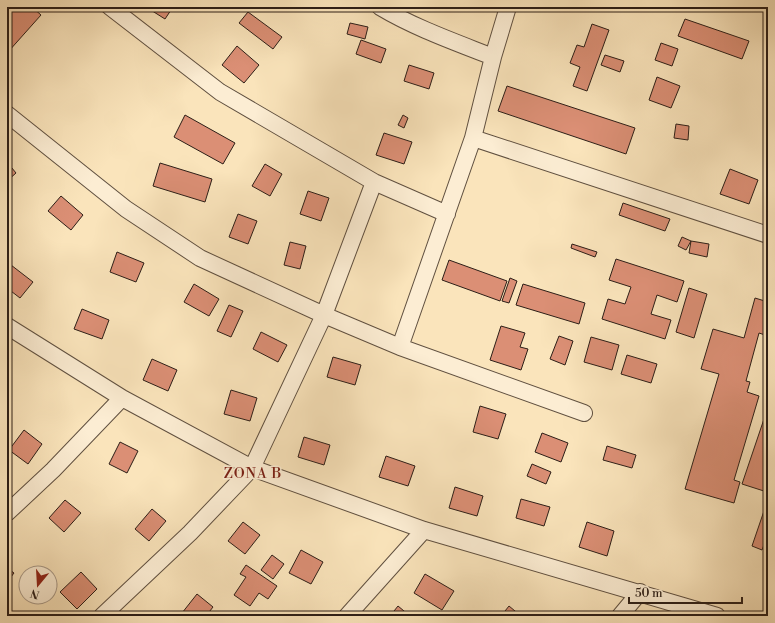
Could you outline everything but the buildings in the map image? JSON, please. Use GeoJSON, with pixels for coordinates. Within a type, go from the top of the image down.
{"type":"FeatureCollection","features":[{"type":"Feature","properties":{"kind":"street"},"geometry":{"type":"LineString","coordinates":[[110,7],[220,92],[374,182],[447,214]]}},
{"type":"Feature","properties":{"kind":"street"},"geometry":{"type":"LineString","coordinates":[[380,7],[394,15],[441,36],[493,57]]}},
{"type":"Feature","properties":{"kind":"street"},"geometry":{"type":"LineString","coordinates":[[400,347],[473,138],[493,57],[508,7]]}},
{"type":"Feature","properties":{"kind":"street"},"geometry":{"type":"LineString","coordinates":[[7,114],[126,209],[200,258],[324,315],[400,347],[584,413]]}},
{"type":"Feature","properties":{"kind":"street"},"geometry":{"type":"LineString","coordinates":[[473,138],[768,235]]}},
{"type":"Feature","properties":{"kind":"street"},"geometry":{"type":"LineString","coordinates":[[102,616],[190,533],[252,468],[324,315],[374,182]]}},
{"type":"Feature","properties":{"kind":"street"},"geometry":{"type":"LineString","coordinates":[[7,325],[122,398],[252,468],[424,530],[640,592],[717,616]]}},
{"type":"Feature","properties":{"kind":"street"},"geometry":{"type":"LineString","coordinates":[[7,514],[53,470],[122,398]]}},
{"type":"Feature","properties":{"kind":"street"},"geometry":{"type":"LineString","coordinates":[[347,616],[424,530]]}},
{"type":"Feature","properties":{"kind":"street"},"geometry":{"type":"LineString","coordinates":[[620,616],[640,592]]}},
{"type":"Feature","properties":{"kind":"district","name":"ZONA B"},"geometry":{"type":"Point","coordinates":[253,474]}}]}
